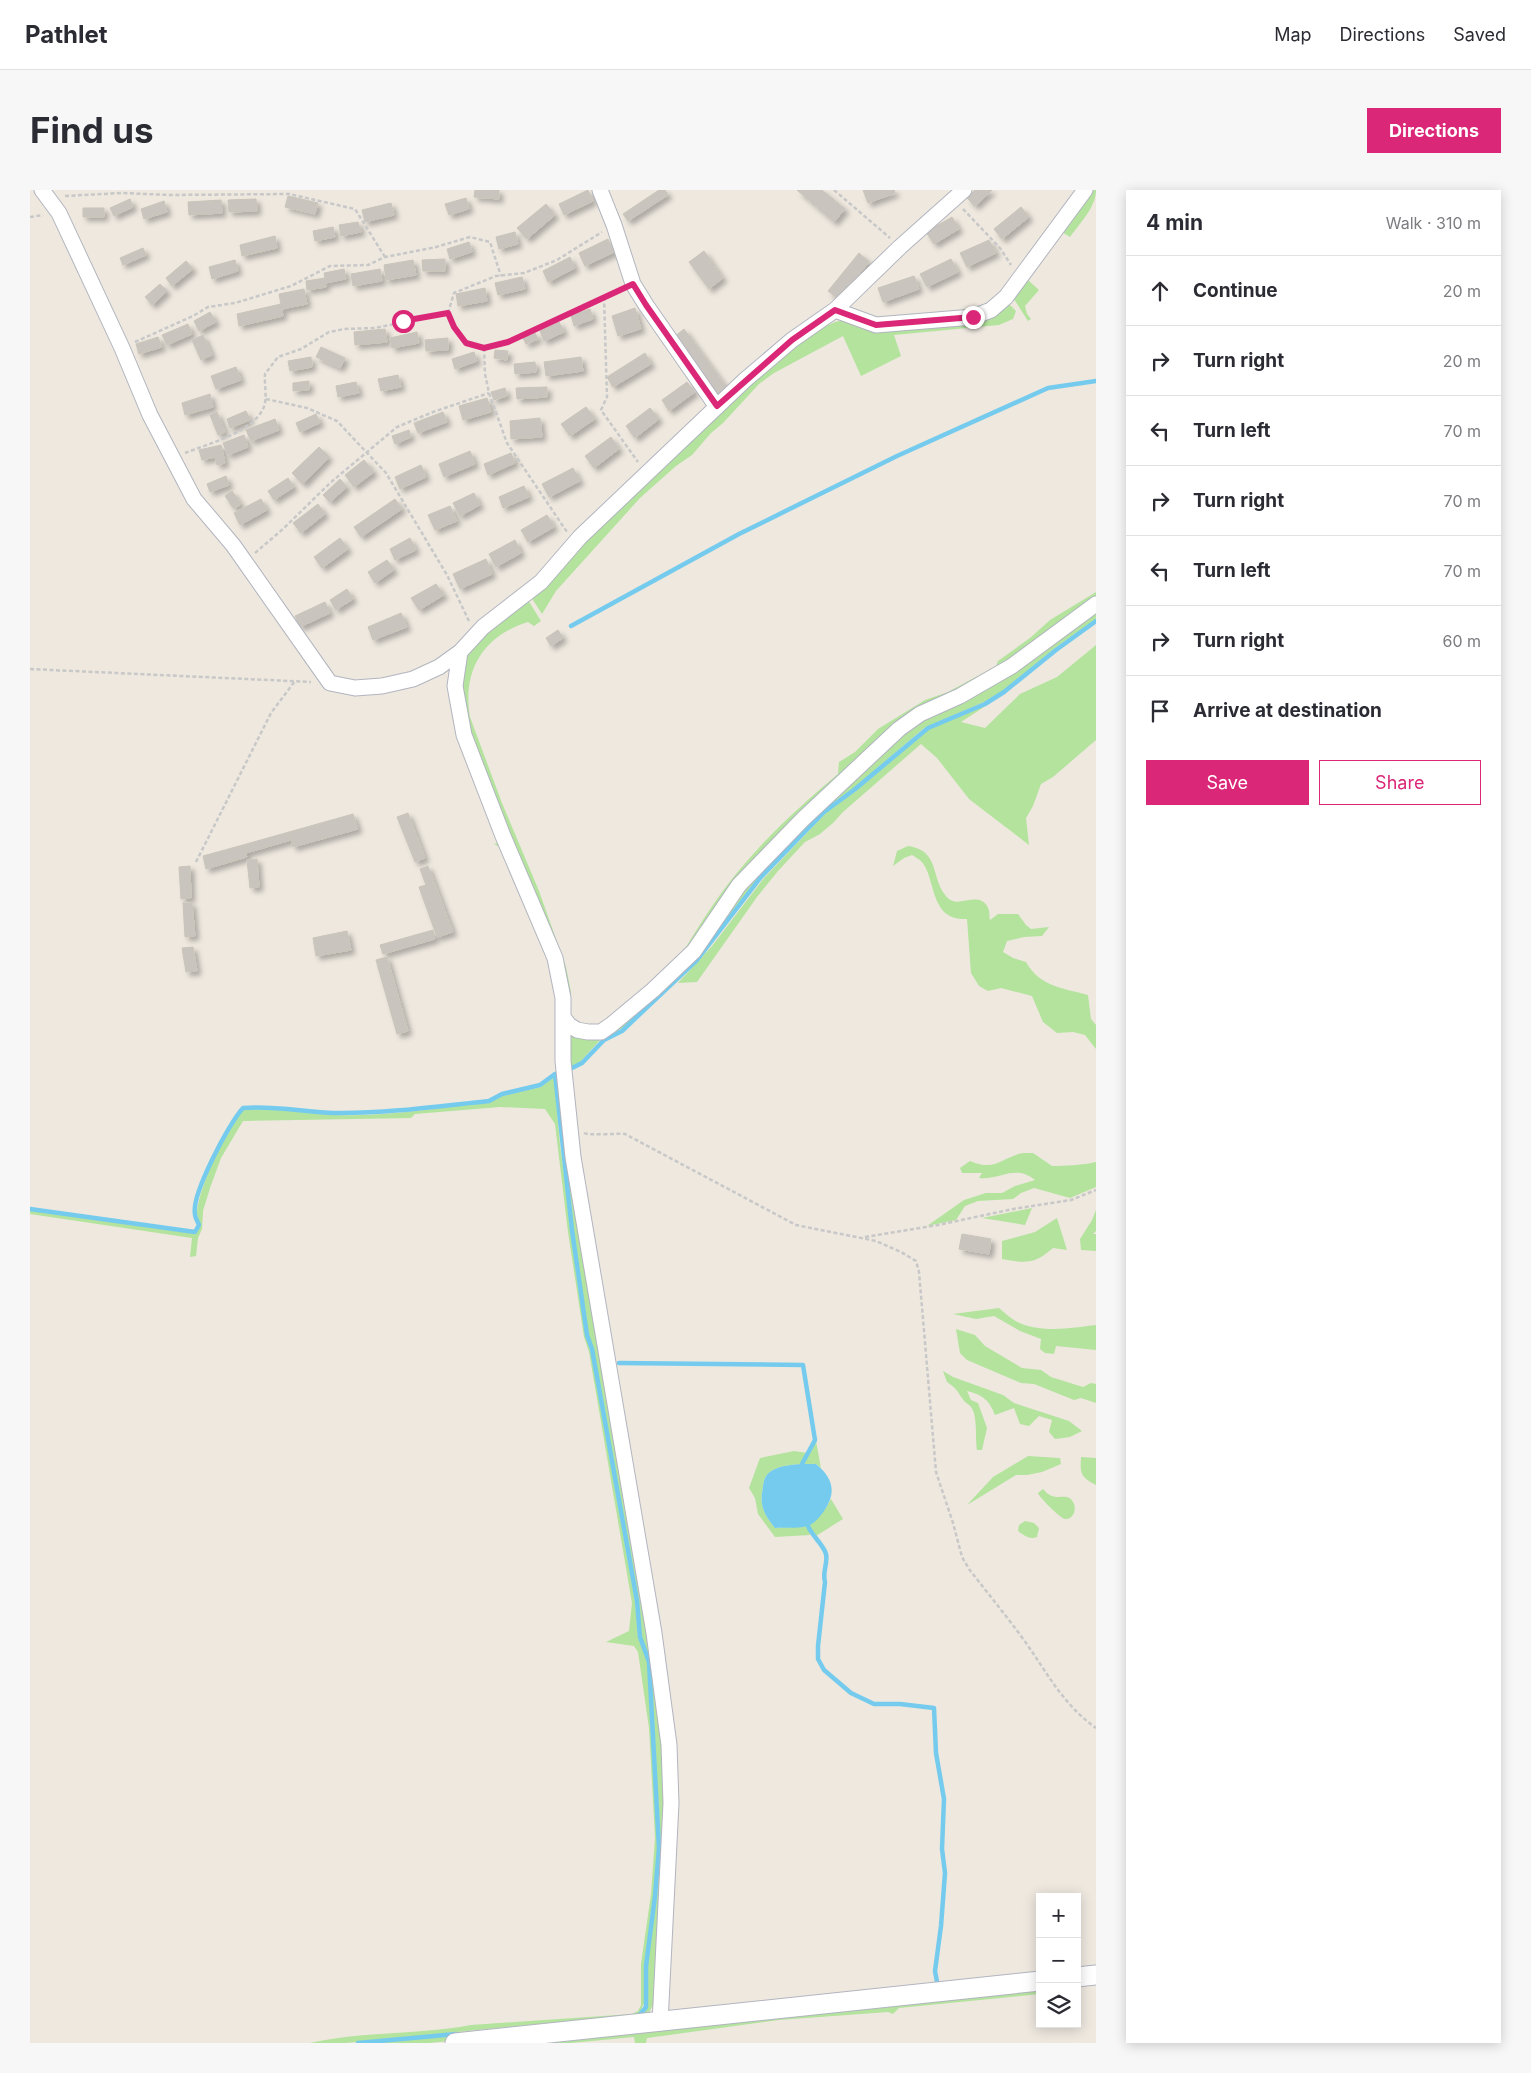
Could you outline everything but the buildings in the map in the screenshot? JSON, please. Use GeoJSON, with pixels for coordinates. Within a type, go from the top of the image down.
{"type":"FeatureCollection","features":[{"type":"Feature","properties":{"kind":"street"},"geometry":{"type":"LineString","coordinates":[[600,190],[614,225],[633,284],[717,406]]}},
{"type":"Feature","properties":{"kind":"street"},"geometry":{"type":"LineString","coordinates":[[835,310],[876,325],[973,317],[991,310],[1006,297],[1085,190]]}},
{"type":"Feature","properties":{"kind":"street"},"geometry":{"type":"LineString","coordinates":[[45,194],[59,213],[122,348],[150,414],[194,499],[233,545],[330,683],[355,688],[382,686],[413,679],[439,667],[460,652],[483,627],[541,582],[574,543],[717,406],[792,340],[835,310],[900,247],[960,193]]}},
{"type":"Feature","properties":{"kind":"street"},"geometry":{"type":"LineString","coordinates":[[563,1016],[569,1025],[577,1030],[601,1032],[612,1025],[694,951],[739,885],[809,813],[899,729],[920,714],[960,696],[1012,666],[1096,604]]}},
{"type":"Feature","properties":{"kind":"street"},"geometry":{"type":"LineString","coordinates":[[460,652],[455,686],[464,735],[503,836],[555,958],[562,989],[563,1061],[569,1126],[654,1632],[669,1745],[671,1803],[660,2023]]}},
{"type":"Feature","properties":{"kind":"street"},"geometry":{"type":"LineString","coordinates":[[1081,1977],[1096,1975]]}},
{"type":"Feature","properties":{"kind":"street"},"geometry":{"type":"LineString","coordinates":[[454,2043],[660,2023],[1036,1981]]}},
{"type":"Feature","properties":{"kind":"path"},"geometry":{"type":"LineString","coordinates":[[834,190],[900,247]]}},
{"type":"Feature","properties":{"kind":"path"},"geometry":{"type":"LineString","coordinates":[[960,193],[967,214],[1000,248],[1020,279]]}},
{"type":"Feature","properties":{"kind":"path"},"geometry":{"type":"LineString","coordinates":[[45,194],[289,194],[355,209],[385,257]]}},
{"type":"Feature","properties":{"kind":"path"},"geometry":{"type":"LineString","coordinates":[[614,225],[557,260],[524,273],[501,276],[454,293],[448,313],[454,327],[466,343],[484,348],[508,342],[633,284]]}},
{"type":"Feature","properties":{"kind":"path"},"geometry":{"type":"LineString","coordinates":[[122,348],[193,316],[208,307],[235,303],[291,286],[330,266],[368,265],[385,257],[436,247],[470,237],[490,242],[501,276]]}},
{"type":"Feature","properties":{"kind":"path"},"geometry":{"type":"LineString","coordinates":[[604,297],[607,397],[601,410],[646,473]]}},
{"type":"Feature","properties":{"kind":"path"},"geometry":{"type":"LineString","coordinates":[[172,458],[237,432],[253,422],[263,409],[266,398],[265,374],[278,357],[300,349],[329,332],[344,329],[375,328],[448,313]]}},
{"type":"Feature","properties":{"kind":"path"},"geometry":{"type":"LineString","coordinates":[[484,348],[488,393],[508,443],[574,543]]}},
{"type":"Feature","properties":{"kind":"path"},"geometry":{"type":"LineString","coordinates":[[244,562],[283,529],[365,452],[397,427],[488,393]]}},
{"type":"Feature","properties":{"kind":"path"},"geometry":{"type":"LineString","coordinates":[[266,398],[307,408],[338,421],[386,473],[447,575],[476,635]]}},
{"type":"Feature","properties":{"kind":"path"},"geometry":{"type":"LineString","coordinates":[[30,669],[330,683]]}},
{"type":"Feature","properties":{"kind":"path"},"geometry":{"type":"LineString","coordinates":[[196,862],[271,713],[295,681]]}},
{"type":"Feature","properties":{"kind":"path"},"geometry":{"type":"LineString","coordinates":[[569,1126],[587,1134],[607,1132],[625,1134],[796,1225],[864,1237],[902,1252],[916,1261],[919,1272],[936,1472],[953,1523],[962,1558],[968,1569],[1022,1637],[1057,1692],[1079,1716],[1096,1728]]}},
{"type":"Feature","properties":{"kind":"path"},"geometry":{"type":"LineString","coordinates":[[864,1237],[938,1226],[1012,1209],[1071,1200],[1096,1190]]}},
{"type":"Feature","properties":{"kind":"green space"},"geometry":{"type":"Polygon","coordinates":[[[1089,190],[1096,190],[1093,203],[1087,215],[1070,237],[1062,232],[1028,280],[1039,290],[1025,306],[1027,314],[1031,319],[1028,321],[1012,296],[1089,190]]]}},
{"type":"Feature","properties":{"kind":"green space"},"geometry":{"type":"Polygon","coordinates":[[[1007,302],[1016,311],[1013,319],[999,325],[894,335],[901,356],[861,376],[843,336],[774,373],[759,384],[692,455],[676,466],[640,498],[556,591],[542,614],[531,597],[580,543],[755,376],[815,331],[847,319],[907,324],[1007,302]]]}},
{"type":"Feature","properties":{"kind":"green space"},"geometry":{"type":"Polygon","coordinates":[[[1096,592],[1096,600],[1014,660],[897,726],[676,963],[710,909],[735,875],[777,829],[838,774],[839,762],[855,752],[878,729],[925,700],[948,692],[996,666],[998,661],[1030,638],[1050,620],[1096,592]]]}},
{"type":"Feature","properties":{"kind":"green space"},"geometry":{"type":"Polygon","coordinates":[[[528,600],[541,621],[534,626],[528,622],[512,628],[488,646],[473,670],[468,700],[470,717],[502,803],[539,891],[566,967],[571,992],[570,1021],[566,1000],[469,735],[461,704],[465,656],[481,633],[528,600]]]}},
{"type":"Feature","properties":{"kind":"green space"},"geometry":{"type":"Polygon","coordinates":[[[1096,609],[1096,619],[1055,648],[1004,690],[984,702],[924,728],[854,788],[823,811],[759,877],[696,959],[623,1028],[601,1039],[578,1064],[567,1068],[569,1031],[616,1025],[740,890],[900,733],[1096,609]]]}},
{"type":"Feature","properties":{"kind":"green space"},"geometry":{"type":"Polygon","coordinates":[[[1096,645],[1096,740],[1053,777],[1041,784],[1033,806],[1026,818],[1029,845],[969,799],[937,758],[921,744],[820,834],[805,842],[757,897],[697,982],[678,983],[712,946],[764,878],[827,812],[856,791],[929,729],[987,705],[961,722],[985,728],[1020,694],[1057,677],[1096,645]]]}},
{"type":"Feature","properties":{"kind":"green space"},"geometry":{"type":"Polygon","coordinates":[[[498,843],[506,847],[553,960],[558,980],[561,999],[560,1066],[568,1148],[663,1724],[667,1772],[667,1830],[653,2005],[645,2020],[633,2023],[429,2043],[373,2043],[633,2019],[644,2015],[648,2002],[647,1965],[657,1895],[661,1848],[650,1661],[641,1636],[638,1601],[593,1349],[588,1335],[558,1098],[555,982],[552,966],[507,851],[494,844],[498,843]]]}},
{"type":"Feature","properties":{"kind":"green space"},"geometry":{"type":"Polygon","coordinates":[[[908,846],[919,849],[931,860],[939,883],[949,899],[958,902],[980,900],[988,908],[990,920],[998,914],[1018,914],[1031,929],[1049,927],[1042,936],[1024,937],[1007,941],[1003,952],[1013,958],[1026,962],[1038,977],[1045,982],[1088,995],[1091,1019],[1096,1025],[1096,1049],[1085,1035],[1073,1032],[1057,1033],[1043,1022],[1032,996],[1001,988],[988,991],[979,986],[971,973],[967,919],[959,919],[947,915],[942,909],[938,903],[927,871],[919,859],[912,855],[893,866],[897,851],[908,846]]]}},
{"type":"Feature","properties":{"kind":"green space"},"geometry":{"type":"Polygon","coordinates":[[[554,1077],[560,1145],[586,1336],[591,1352],[635,1601],[638,1637],[648,1662],[658,1849],[654,1896],[644,1968],[646,1999],[639,2014],[346,2043],[310,2043],[330,2039],[471,2025],[632,2014],[638,2011],[641,2005],[641,1964],[651,1894],[655,1838],[649,1728],[638,1652],[634,1646],[606,1642],[629,1631],[632,1603],[589,1352],[584,1337],[568,1232],[555,1124],[545,1109],[500,1107],[415,1114],[411,1118],[243,1121],[221,1158],[203,1211],[202,1229],[198,1238],[196,1256],[190,1257],[192,1238],[30,1214],[30,1210],[196,1234],[200,1226],[197,1212],[199,1201],[208,1173],[229,1129],[243,1110],[267,1108],[338,1115],[376,1115],[414,1111],[490,1102],[502,1096],[541,1087],[554,1077]]]}},
{"type":"Feature","properties":{"kind":"green space"},"geometry":{"type":"Polygon","coordinates":[[[1023,1153],[1033,1153],[1052,1166],[1080,1165],[1096,1162],[1096,1187],[1070,1198],[1034,1188],[1021,1193],[1013,1199],[978,1201],[965,1206],[956,1220],[927,1226],[964,1200],[986,1193],[1002,1193],[1015,1186],[1035,1180],[1021,1173],[979,1178],[982,1173],[962,1173],[960,1168],[970,1161],[992,1165],[1023,1153]]]}},
{"type":"Feature","properties":{"kind":"green space"},"geometry":{"type":"Polygon","coordinates":[[[1032,1208],[1025,1225],[982,1218],[1032,1208]]]}},
{"type":"Feature","properties":{"kind":"green space"},"geometry":{"type":"Polygon","coordinates":[[[1096,1210],[1096,1231],[1093,1234],[1096,1234],[1096,1251],[1081,1250],[1080,1239],[1096,1210]]]}},
{"type":"Feature","properties":{"kind":"green space"},"geometry":{"type":"Polygon","coordinates":[[[1057,1218],[1067,1250],[1053,1248],[1035,1260],[1023,1262],[1002,1259],[1002,1241],[1035,1232],[1057,1218]]]}},
{"type":"Feature","properties":{"kind":"green space"},"geometry":{"type":"Polygon","coordinates":[[[999,1308],[1014,1320],[1043,1329],[1096,1325],[1096,1350],[1056,1346],[1054,1354],[1045,1353],[1040,1349],[1041,1339],[1020,1331],[994,1316],[976,1319],[953,1314],[999,1308]]]}},
{"type":"Feature","properties":{"kind":"green space"},"geometry":{"type":"Polygon","coordinates":[[[956,1329],[975,1335],[985,1346],[1022,1368],[1041,1370],[1051,1377],[1083,1387],[1091,1383],[1096,1384],[1096,1403],[1081,1398],[1074,1400],[1034,1384],[1021,1383],[967,1360],[960,1353],[956,1329]]]}},
{"type":"Feature","properties":{"kind":"green space"},"geometry":{"type":"Polygon","coordinates":[[[943,1371],[953,1377],[1003,1395],[1014,1403],[1069,1421],[1082,1431],[1070,1437],[1055,1439],[1049,1432],[1052,1420],[1039,1416],[1029,1426],[1020,1424],[1014,1408],[995,1415],[985,1399],[967,1391],[971,1400],[978,1403],[987,1428],[982,1450],[977,1450],[975,1422],[971,1406],[947,1382],[943,1371]]]}},
{"type":"Feature","properties":{"kind":"green space"},"geometry":{"type":"Polygon","coordinates":[[[816,1441],[821,1468],[816,1464],[796,1464],[774,1469],[765,1478],[763,1483],[763,1508],[766,1516],[775,1528],[808,1526],[826,1508],[831,1499],[843,1519],[816,1536],[808,1527],[810,1535],[775,1537],[758,1514],[755,1498],[749,1488],[760,1458],[794,1451],[807,1453],[804,1460],[816,1441]]]}},
{"type":"Feature","properties":{"kind":"green space"},"geometry":{"type":"Polygon","coordinates":[[[1028,1456],[1060,1458],[1061,1464],[1042,1472],[1016,1475],[967,1505],[993,1477],[1028,1456]]]}},
{"type":"Feature","properties":{"kind":"green space"},"geometry":{"type":"Polygon","coordinates":[[[1081,1457],[1096,1458],[1096,1485],[1087,1480],[1082,1474],[1081,1457]]]}},
{"type":"Feature","properties":{"kind":"green space"},"geometry":{"type":"Polygon","coordinates":[[[1043,1489],[1052,1496],[1070,1499],[1075,1507],[1073,1516],[1065,1519],[1055,1512],[1038,1493],[1043,1489]]]}},
{"type":"Feature","properties":{"kind":"green space"},"geometry":{"type":"Polygon","coordinates":[[[1025,1521],[1034,1523],[1039,1528],[1037,1537],[1029,1537],[1018,1531],[1019,1525],[1025,1521]]]}},
{"type":"Feature","properties":{"kind":"green space"},"geometry":{"type":"Polygon","coordinates":[[[1036,1987],[1036,1994],[899,2008],[893,2014],[888,2012],[779,2020],[647,2038],[646,2043],[635,2043],[634,2037],[571,2043],[492,2043],[1036,1987]]]}},
{"type":"Feature","properties":{"kind":"water"},"geometry":{"type":"Polygon","coordinates":[[[796,1464],[816,1464],[822,1469],[829,1480],[832,1491],[831,1498],[824,1511],[817,1520],[807,1526],[775,1528],[766,1516],[762,1503],[765,1478],[774,1469],[781,1467],[796,1464]]]}},
{"type":"Feature","properties":{"kind":"waterway"},"geometry":{"type":"LineString","coordinates":[[571,626],[739,534],[897,456],[1048,388],[1096,381]]}},
{"type":"Feature","properties":{"kind":"waterway"},"geometry":{"type":"LineString","coordinates":[[570,1069],[582,1063],[604,1040],[622,1031],[697,960],[761,877],[824,812],[854,790],[928,728],[985,704],[1004,692],[1096,621]]}},
{"type":"Feature","properties":{"kind":"waterway"},"geometry":{"type":"LineString","coordinates":[[555,1074],[572,1230],[587,1335],[592,1349],[637,1601],[640,1637],[649,1662],[659,1848],[646,1966],[646,2007],[638,2017]]}},
{"type":"Feature","properties":{"kind":"waterway"},"geometry":{"type":"LineString","coordinates":[[30,1209],[195,1232],[199,1225],[195,1215],[195,1205],[205,1176],[229,1128],[243,1108],[255,1107],[329,1113],[360,1113],[489,1101],[502,1094],[540,1085],[555,1074]]}},
{"type":"Feature","properties":{"kind":"waterway"},"geometry":{"type":"LineString","coordinates":[[619,1363],[803,1365],[815,1440],[802,1464]]}},
{"type":"Feature","properties":{"kind":"waterway"},"geometry":{"type":"LineString","coordinates":[[808,1526],[826,1554],[818,1646],[818,1659],[824,1670],[851,1693],[874,1704],[900,1704],[934,1708],[936,1753],[944,1799],[942,1849],[945,1873],[935,1971],[937,1982]]}},
{"type":"Feature","properties":{"kind":"waterway"},"geometry":{"type":"LineString","coordinates":[[358,2043],[456,2034]]}},
{"type":"Feature","properties":{"kind":"route"},"geometry":{"type":"LineString","coordinates":[[403,321],[448,313],[454,327],[466,343],[484,348],[508,342],[549,321],[633,284],[717,406],[792,340],[835,310],[876,325],[973,317]]}}]}
